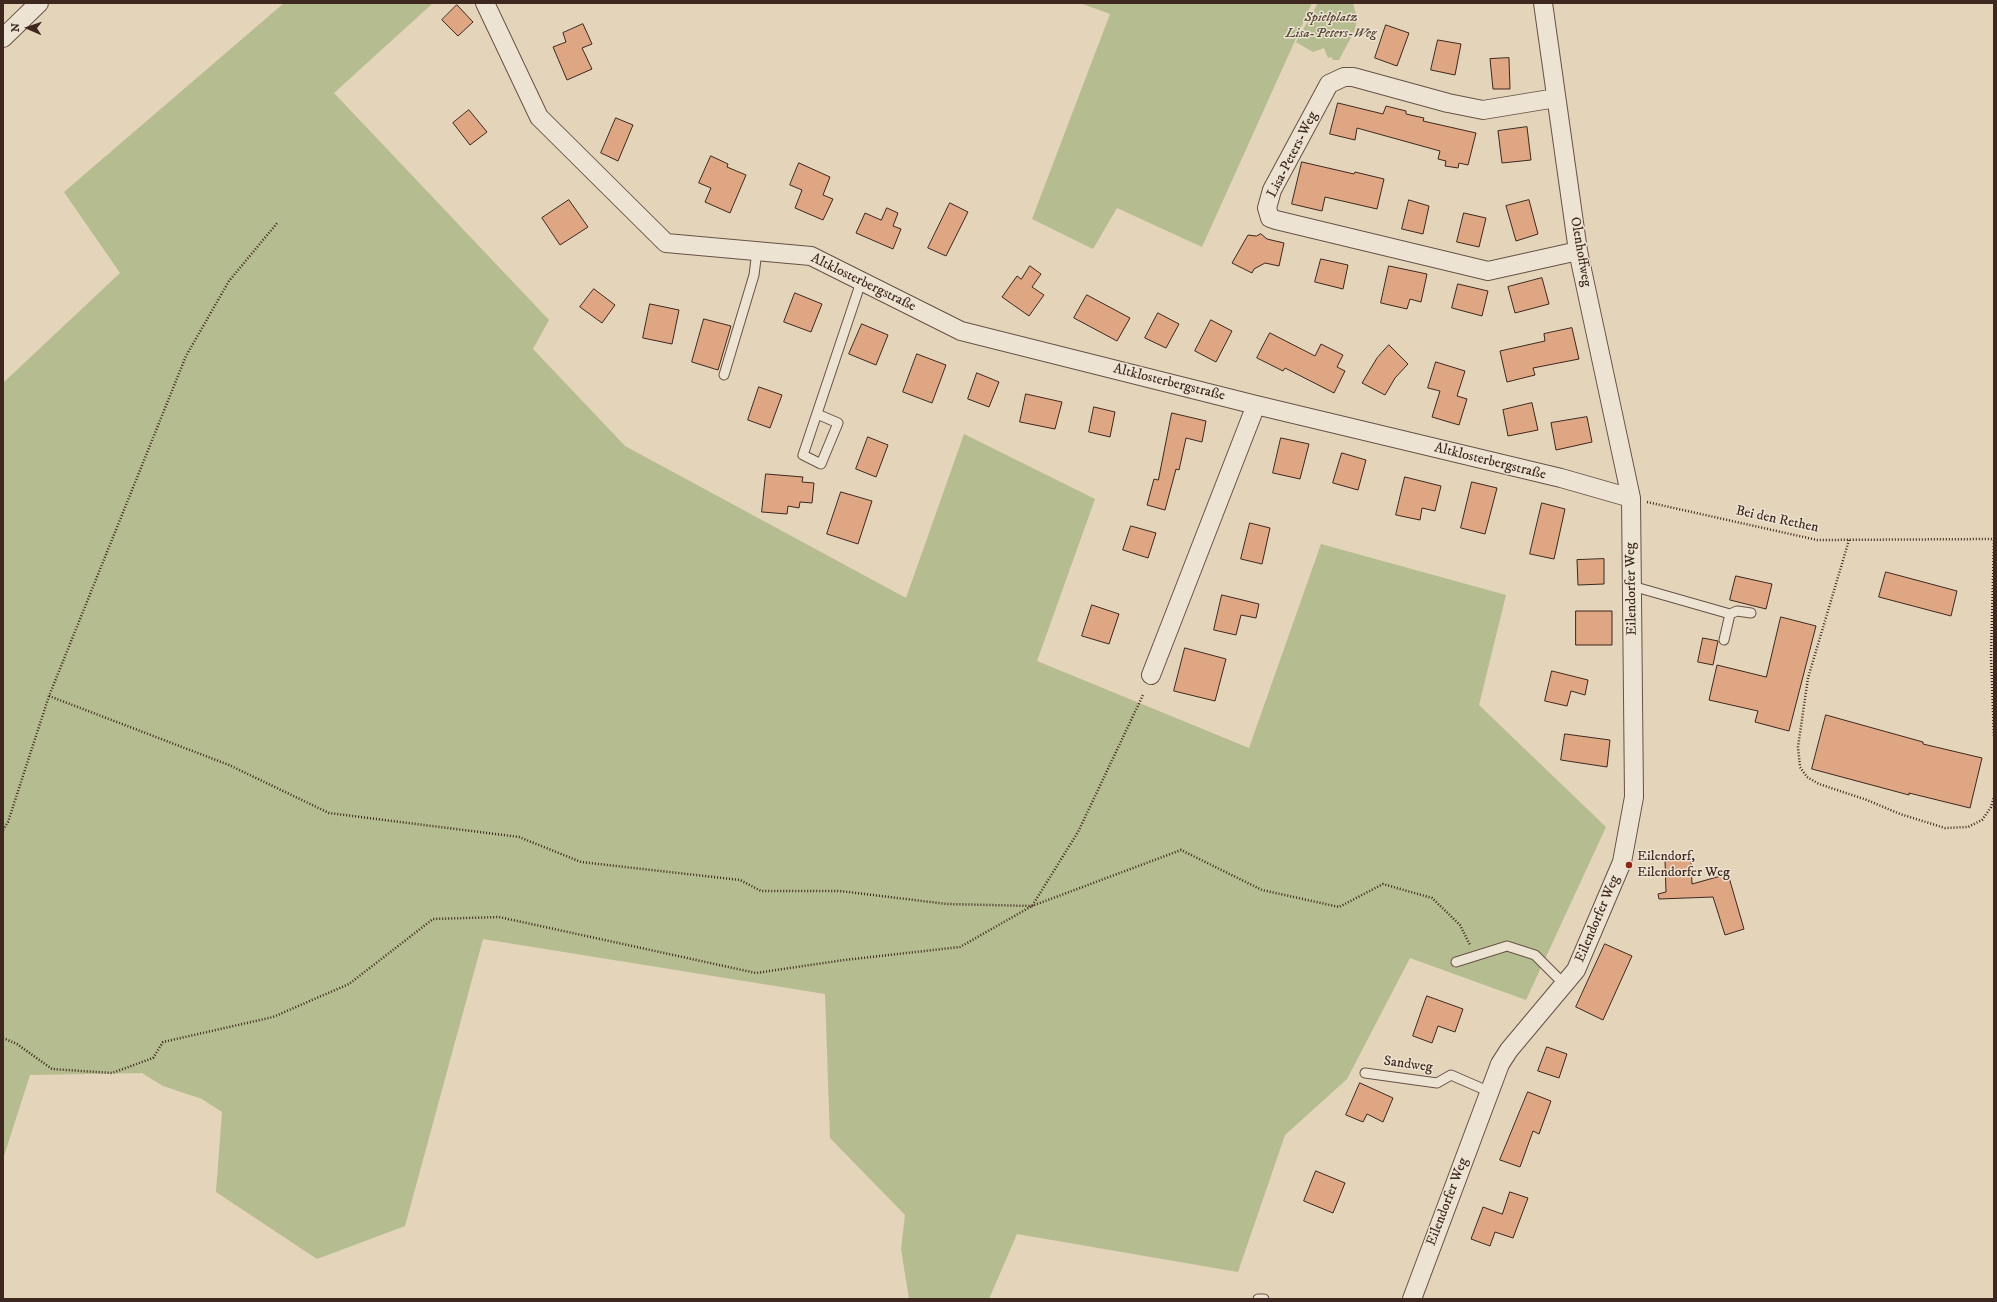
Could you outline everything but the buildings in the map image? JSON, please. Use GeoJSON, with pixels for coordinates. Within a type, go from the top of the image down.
{"type":"FeatureCollection","features":[{"type":"Feature","properties":{"kind":"street"},"geometry":{"type":"LineString","coordinates":[[3,38],[39,3]]}},
{"type":"Feature","properties":{"kind":"street","name":"Altklosterbergstraße"},"geometry":{"type":"LineString","coordinates":[[485,3],[539,117],[666,243],[811,256],[961,331],[1256,405],[1561,478],[1631,498]]}},
{"type":"Feature","properties":{"kind":"street","name":"Olenhoffweg"},"geometry":{"type":"LineString","coordinates":[[1543,3],[1578,251],[1631,498]]}},
{"type":"Feature","properties":{"kind":"street","name":"Lisa-Peters-Weg"},"geometry":{"type":"LineString","coordinates":[[1556,98],[1484,110],[1448,103],[1353,77],[1344,77],[1329,84],[1272,190],[1267,208],[1270,218],[1276,220],[1488,271],[1578,251]]}},
{"type":"Feature","properties":{"kind":"street"},"geometry":{"type":"LineString","coordinates":[[1151,675],[1256,405]]}},
{"type":"Feature","properties":{"kind":"street","name":"Eilendorfer Weg"},"geometry":{"type":"LineString","coordinates":[[1412,1299],[1500,1064],[1509,1050],[1576,970],[1622,862],[1634,797],[1631,498]]}},
{"type":"Feature","properties":{"kind":"lane"},"geometry":{"type":"LineString","coordinates":[[724,375],[754,274],[757,251]]}},
{"type":"Feature","properties":{"kind":"lane"},"geometry":{"type":"LineString","coordinates":[[817,414],[838,423],[822,464],[803,455],[861,282]]}},
{"type":"Feature","properties":{"kind":"lane"},"geometry":{"type":"LineString","coordinates":[[1632,586],[1730,614],[1737,611],[1751,613]]}},
{"type":"Feature","properties":{"kind":"lane"},"geometry":{"type":"LineString","coordinates":[[1724,640],[1730,614]]}},
{"type":"Feature","properties":{"kind":"lane"},"geometry":{"type":"LineString","coordinates":[[1456,962],[1507,946],[1536,955],[1564,984]]}},
{"type":"Feature","properties":{"kind":"lane","name":"Sandweg"},"geometry":{"type":"LineString","coordinates":[[1365,1073],[1437,1083],[1451,1075],[1490,1092]]}},
{"type":"Feature","properties":{"kind":"lane"},"geometry":{"type":"LineString","coordinates":[[1258,1299],[1264,1299]]}},
{"type":"Feature","properties":{"kind":"path"},"geometry":{"type":"LineString","coordinates":[[3,830],[8,822],[50,696],[186,356],[229,281],[278,222]]}},
{"type":"Feature","properties":{"kind":"path","name":"Bei den Rethen"},"geometry":{"type":"LineString","coordinates":[[1631,498],[1817,540],[1994,540]]}},
{"type":"Feature","properties":{"kind":"path"},"geometry":{"type":"LineString","coordinates":[[1848,540],[1808,678],[1801,712],[1798,747],[1800,767],[1807,777],[1819,784],[1867,800],[1900,814],[1945,828],[1968,827],[1982,820],[1992,807],[1994,798]]}},
{"type":"Feature","properties":{"kind":"path"},"geometry":{"type":"LineString","coordinates":[[1994,540],[1991,656],[1994,737]]}},
{"type":"Feature","properties":{"kind":"path"},"geometry":{"type":"LineString","coordinates":[[1032,906],[1078,832],[1143,695]]}},
{"type":"Feature","properties":{"kind":"path"},"geometry":{"type":"LineString","coordinates":[[50,696],[229,765],[329,813],[519,837],[581,862],[740,880],[760,891],[840,891],[947,904],[1032,906]]}},
{"type":"Feature","properties":{"kind":"path"},"geometry":{"type":"LineString","coordinates":[[3,1038],[17,1044],[52,1069],[112,1073],[153,1058],[162,1042],[273,1017],[349,984],[433,919],[499,917],[756,972],[844,960],[960,947],[1032,906],[1181,850],[1262,890],[1339,907],[1383,884],[1432,898],[1460,925],[1476,956]]}},
{"type":"Feature","properties":{"kind":"green space"},"geometry":{"type":"Polygon","coordinates":[[[284,3],[433,3],[334,93],[549,320],[533,349],[625,446],[906,598],[964,434],[1095,499],[1037,661],[1249,748],[1321,544],[1506,595],[1479,705],[1606,827],[1526,1000],[1410,958],[1347,1079],[1285,1135],[1238,1272],[1017,1234],[989,1299],[909,1299],[901,1249],[905,1215],[830,1138],[825,994],[483,939],[405,1226],[317,1259],[216,1192],[222,1112],[202,1099],[163,1086],[142,1073],[30,1075],[3,1159],[3,383],[120,273],[64,192],[284,3]]]}},
{"type":"Feature","properties":{"kind":"green space"},"geometry":{"type":"Polygon","coordinates":[[[1080,3],[1312,3],[1202,247],[1117,208],[1093,249],[1032,219],[1110,14],[1080,3]]]}},
{"type":"Feature","properties":{"kind":"green space","name":"Spielplatz Lisa-Peters-Weg"},"geometry":{"type":"Polygon","coordinates":[[[1318,3],[1353,3],[1357,19],[1355,30],[1339,60],[1333,60],[1332,57],[1328,58],[1324,48],[1313,52],[1296,42],[1318,3]]]}},
{"type":"Feature","properties":{"kind":"place","name":"Eilendorf, Eilendorfer Weg"},"geometry":{"type":"Point","coordinates":[1629,865]}}]}
